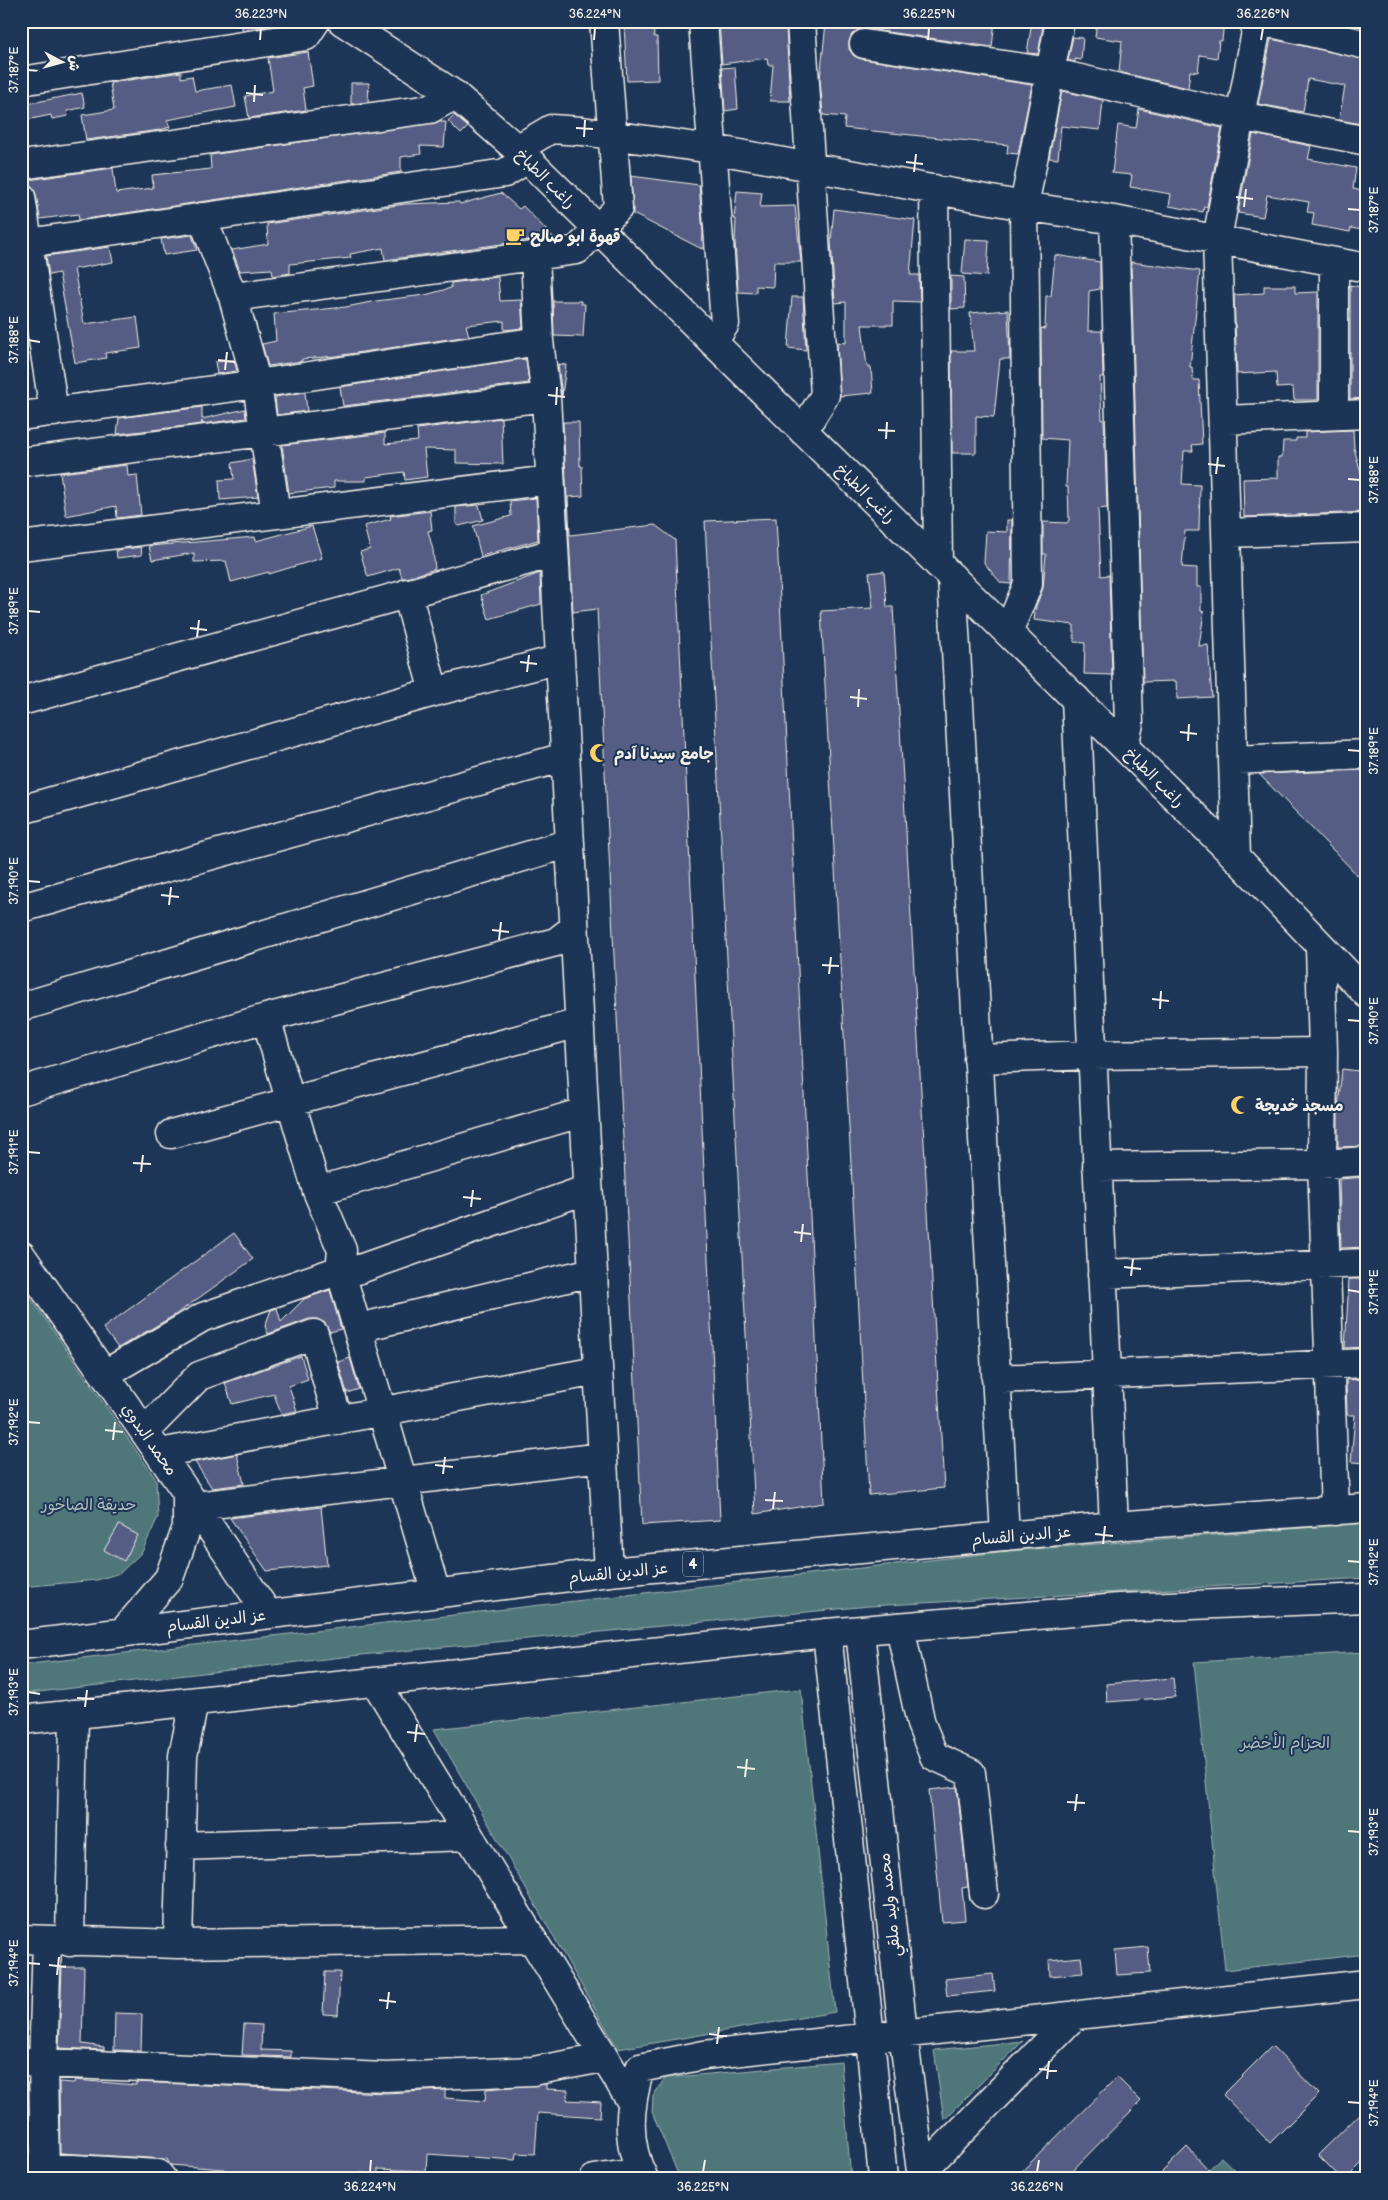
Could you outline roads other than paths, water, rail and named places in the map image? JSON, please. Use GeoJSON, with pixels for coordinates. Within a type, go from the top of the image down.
{"type":"FeatureCollection","features":[{"type":"Feature","properties":{"kind":"main road"},"geometry":{"type":"LineString","coordinates":[[21,81],[306,36],[316,21]]}},
{"type":"Feature","properties":{"kind":"main road","name":"راغب الطباخ"},"geometry":{"type":"LineString","coordinates":[[342,21],[455,95],[522,154],[1236,857],[1367,994]]}},
{"type":"Feature","properties":{"kind":"main road"},"geometry":{"type":"LineString","coordinates":[[233,297],[577,250],[618,208],[604,21]]}},
{"type":"Feature","properties":{"kind":"main road"},"geometry":{"type":"LineString","coordinates":[[703,21],[724,324],[713,342]]}},
{"type":"Feature","properties":{"kind":"main road"},"geometry":{"type":"LineString","coordinates":[[801,21],[825,395],[803,431]]}},
{"type":"Feature","properties":{"kind":"main road"},"geometry":{"type":"LineString","coordinates":[[1008,632],[1028,584],[1024,206],[1060,21]]}},
{"type":"Feature","properties":{"kind":"main road"},"geometry":{"type":"LineString","coordinates":[[1236,857],[1217,239],[1260,21],[1339,30],[1367,45]]}},
{"type":"Feature","properties":{"kind":"main road"},"geometry":{"type":"LineString","coordinates":[[864,44],[1050,72],[1240,116],[1367,141]]}},
{"type":"Feature","properties":{"kind":"main road"},"geometry":{"type":"LineString","coordinates":[[21,166],[430,110],[455,95]]}},
{"type":"Feature","properties":{"kind":"main road"},"geometry":{"type":"LineString","coordinates":[[25,243],[506,173],[522,154],[551,129],[612,135],[712,149],[1024,206],[1114,220],[1367,268]]}},
{"type":"Feature","properties":{"kind":"main road"},"geometry":{"type":"LineString","coordinates":[[934,190],[945,570],[978,1060],[1005,1536]]}},
{"type":"Feature","properties":{"kind":"main road"},"geometry":{"type":"LineString","coordinates":[[21,197],[31,325],[54,412]]}},
{"type":"Feature","properties":{"kind":"main road"},"geometry":{"type":"LineString","coordinates":[[202,217],[233,297],[257,384],[276,514]]}},
{"type":"Feature","properties":{"kind":"main road"},"geometry":{"type":"LineString","coordinates":[[1114,220],[1129,724],[1124,746]]}},
{"type":"Feature","properties":{"kind":"main road"},"geometry":{"type":"LineString","coordinates":[[534,255],[539,341],[546,397],[609,1572]]}},
{"type":"Feature","properties":{"kind":"main road"},"geometry":{"type":"LineString","coordinates":[[1334,262],[1334,415]]}},
{"type":"Feature","properties":{"kind":"main road"},"geometry":{"type":"LineString","coordinates":[[21,416],[257,384],[539,341]]}},
{"type":"Feature","properties":{"kind":"main road"},"geometry":{"type":"LineString","coordinates":[[21,462],[546,397]]}},
{"type":"Feature","properties":{"kind":"main road"},"geometry":{"type":"LineString","coordinates":[[1223,420],[1367,414]]}},
{"type":"Feature","properties":{"kind":"main road"},"geometry":{"type":"LineString","coordinates":[[21,546],[550,480]]}},
{"type":"Feature","properties":{"kind":"main road"},"geometry":{"type":"LineString","coordinates":[[1226,533],[1367,528]]}},
{"type":"Feature","properties":{"kind":"main road"},"geometry":{"type":"LineString","coordinates":[[21,701],[554,552]]}},
{"type":"Feature","properties":{"kind":"main road"},"geometry":{"type":"LineString","coordinates":[[407,593],[434,692]]}},
{"type":"Feature","properties":{"kind":"main road"},"geometry":{"type":"LineString","coordinates":[[21,810],[434,692],[560,659]]}},
{"type":"Feature","properties":{"kind":"main road"},"geometry":{"type":"LineString","coordinates":[[1076,699],[1114,1526]]}},
{"type":"Feature","properties":{"kind":"main road"},"geometry":{"type":"LineString","coordinates":[[1233,760],[1367,754]]}},
{"type":"Feature","properties":{"kind":"main road"},"geometry":{"type":"LineString","coordinates":[[21,908],[565,757]]}},
{"type":"Feature","properties":{"kind":"main road"},"geometry":{"type":"LineString","coordinates":[[21,1007],[570,843]]}},
{"type":"Feature","properties":{"kind":"main road"},"geometry":{"type":"LineString","coordinates":[[21,1090],[266,1018],[556,942],[574,928]]}},
{"type":"Feature","properties":{"kind":"main road"},"geometry":{"type":"LineString","coordinates":[[1320,947],[1323,1052],[1322,1164],[1335,1511]]}},
{"type":"Feature","properties":{"kind":"main road"},"geometry":{"type":"LineString","coordinates":[[266,1018],[317,1192],[342,1250],[340,1270],[436,1593]]}},
{"type":"Feature","properties":{"kind":"main road"},"geometry":{"type":"LineString","coordinates":[[170,1134],[579,1023]]}},
{"type":"Feature","properties":{"kind":"main road"},"geometry":{"type":"LineString","coordinates":[[978,1060],[1092,1055],[1323,1052]]}},
{"type":"Feature","properties":{"kind":"main road"},"geometry":{"type":"LineString","coordinates":[[317,1192],[584,1112]]}},
{"type":"Feature","properties":{"kind":"main road"},"geometry":{"type":"LineString","coordinates":[[1098,1167],[1322,1164],[1367,1160]]}},
{"type":"Feature","properties":{"kind":"main road"},"geometry":{"type":"LineString","coordinates":[[105,1374],[203,1317],[340,1270],[354,1271],[588,1189]]}},
{"type":"Feature","properties":{"kind":"main road","name":"محمد البدوي"},"geometry":{"type":"LineString","coordinates":[[21,1255],[192,1500],[187,1527],[168,1578],[123,1632]]}},
{"type":"Feature","properties":{"kind":"main road"},"geometry":{"type":"LineString","coordinates":[[1102,1274],[1367,1263]]}},
{"type":"Feature","properties":{"kind":"main road"},"geometry":{"type":"LineString","coordinates":[[360,1335],[371,1325],[592,1272]]}},
{"type":"Feature","properties":{"kind":"main road"},"geometry":{"type":"LineString","coordinates":[[145,1431],[199,1376],[314,1334],[338,1420]]}},
{"type":"Feature","properties":{"kind":"main road"},"geometry":{"type":"LineString","coordinates":[[996,1378],[1367,1363]]}},
{"type":"Feature","properties":{"kind":"main road"},"geometry":{"type":"LineString","coordinates":[[160,1453],[597,1371]]}},
{"type":"Feature","properties":{"kind":"main road"},"geometry":{"type":"LineString","coordinates":[[268,1614],[192,1500],[403,1481],[602,1457]]}},
{"type":"Feature","properties":{"kind":"main road","name":"عز الدين القسام"},"geometry":{"type":"LineString","coordinates":[[21,1645],[609,1572],[1114,1526],[1367,1508]]}},
{"type":"Feature","properties":{"kind":"main road"},"geometry":{"type":"LineString","coordinates":[[21,1720],[860,1630],[1118,1608],[1367,1598]]}},
{"type":"Feature","properties":{"kind":"main road"},"geometry":{"type":"LineString","coordinates":[[900,1627],[921,1724],[934,1756],[971,1773],[984,1894]]}},
{"type":"Feature","properties":{"kind":"main road","name":"محمد وليد ملقي"},"geometry":{"type":"LineString","coordinates":[[860,1630],[903,2033],[921,2175]]}},
{"type":"Feature","properties":{"kind":"main road","name":"محمد وليد ملقي"},"geometry":{"type":"LineString","coordinates":[[827,1633],[870,2037],[882,2179]]}},
{"type":"Feature","properties":{"kind":"main road"},"geometry":{"type":"LineString","coordinates":[[376,1683],[603,2058],[631,2101]]}},
{"type":"Feature","properties":{"kind":"main road"},"geometry":{"type":"LineString","coordinates":[[178,1944],[183,1756],[194,1702]]}},
{"type":"Feature","properties":{"kind":"main road"},"geometry":{"type":"LineString","coordinates":[[74,1714],[32,2063],[37,2170],[158,2174],[162,2179]]}},
{"type":"Feature","properties":{"kind":"main road"},"geometry":{"type":"LineString","coordinates":[[180,1846],[469,1836]]}},
{"type":"Feature","properties":{"kind":"main road"},"geometry":{"type":"LineString","coordinates":[[46,1941],[178,1944],[532,1939]]}},
{"type":"Feature","properties":{"kind":"main road"},"geometry":{"type":"LineString","coordinates":[[594,2179],[642,2175],[629,2128],[631,2101],[640,2068],[704,2055],[1367,1984]]}},
{"type":"Feature","properties":{"kind":"main road"},"geometry":{"type":"LineString","coordinates":[[921,2175],[1075,2015]]}},
{"type":"Feature","properties":{"kind":"main road"},"geometry":{"type":"LineString","coordinates":[[32,2063],[386,2077],[533,2071],[603,2058]]}},
{"type":"Feature","properties":{"kind":"place","name":"قهوة ابو صالح"},"geometry":{"type":"Point","coordinates":[515,236]}},
{"type":"Feature","properties":{"kind":"place","name":"جامع سيدنا آدم"},"geometry":{"type":"Point","coordinates":[599,753]}},
{"type":"Feature","properties":{"kind":"place","name":"مسجد خديجة"},"geometry":{"type":"Point","coordinates":[1240,1105]}},
{"type":"Feature","properties":{"kind":"park label","name":"حديقة الصاخور"},"geometry":{"type":"Point","coordinates":[89,1504]}},
{"type":"Feature","properties":{"kind":"park label","name":"الحزام الأخضر"},"geometry":{"type":"Point","coordinates":[1285,1742]}}]}
